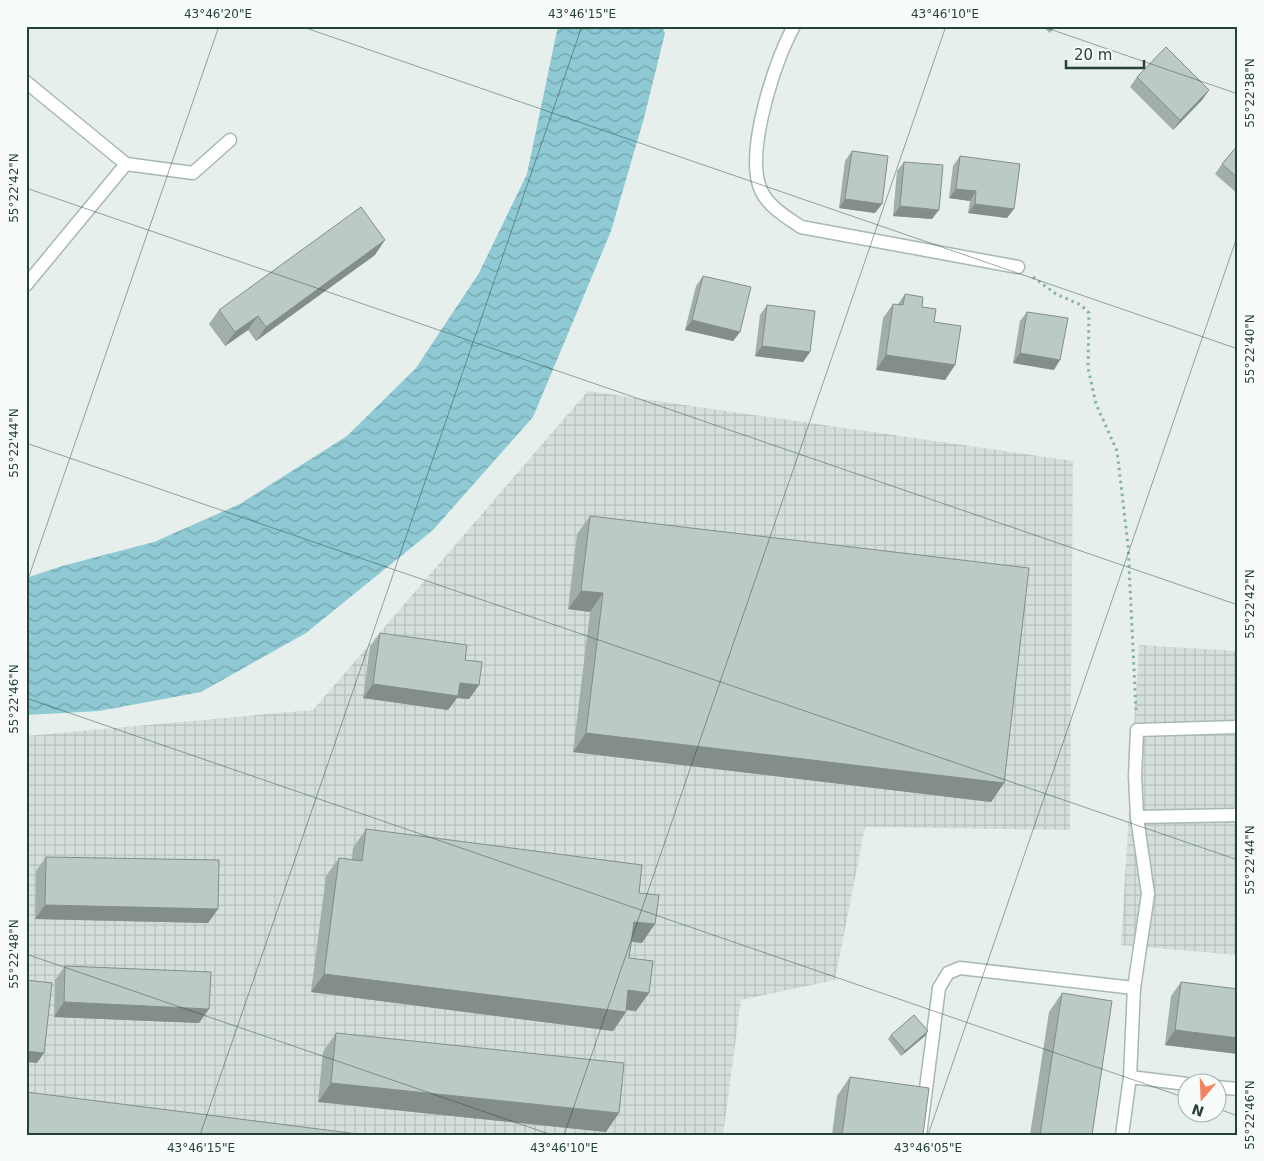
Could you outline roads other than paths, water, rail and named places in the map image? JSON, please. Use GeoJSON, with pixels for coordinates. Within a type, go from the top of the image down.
{"type":"FeatureCollection","features":[{"type":"Feature","properties":{"kind":"lane"},"geometry":{"type":"LineString","coordinates":[[794,26],[786,40],[763,107],[756,155],[759,185],[773,208],[802,227],[1018,267]]}},
{"type":"Feature","properties":{"kind":"lane"},"geometry":{"type":"LineString","coordinates":[[26,82],[126,164],[193,173],[230,140]]}},
{"type":"Feature","properties":{"kind":"lane"},"geometry":{"type":"LineString","coordinates":[[26,286],[126,164]]}},
{"type":"Feature","properties":{"kind":"lane"},"geometry":{"type":"LineString","coordinates":[[1122,1135],[1130,1077],[1134,988],[1148,894],[1136,817],[1137,730],[1238,727]]}},
{"type":"Feature","properties":{"kind":"lane"},"geometry":{"type":"LineString","coordinates":[[1136,817],[1238,815]]}},
{"type":"Feature","properties":{"kind":"lane"},"geometry":{"type":"LineString","coordinates":[[920,1135],[938,988],[948,973],[960,968],[1134,988]]}},
{"type":"Feature","properties":{"kind":"lane"},"geometry":{"type":"LineString","coordinates":[[1130,1077],[1176,1083]]}},
{"type":"Feature","properties":{"kind":"water"},"geometry":{"type":"Polygon","coordinates":[[[558,26],[662,26],[665,33],[644,118],[611,231],[533,417],[433,530],[306,633],[201,692],[99,711],[26,715],[26,578],[62,566],[154,542],[240,504],[347,436],[416,368],[479,273],[527,174],[558,26]]]}}]}
